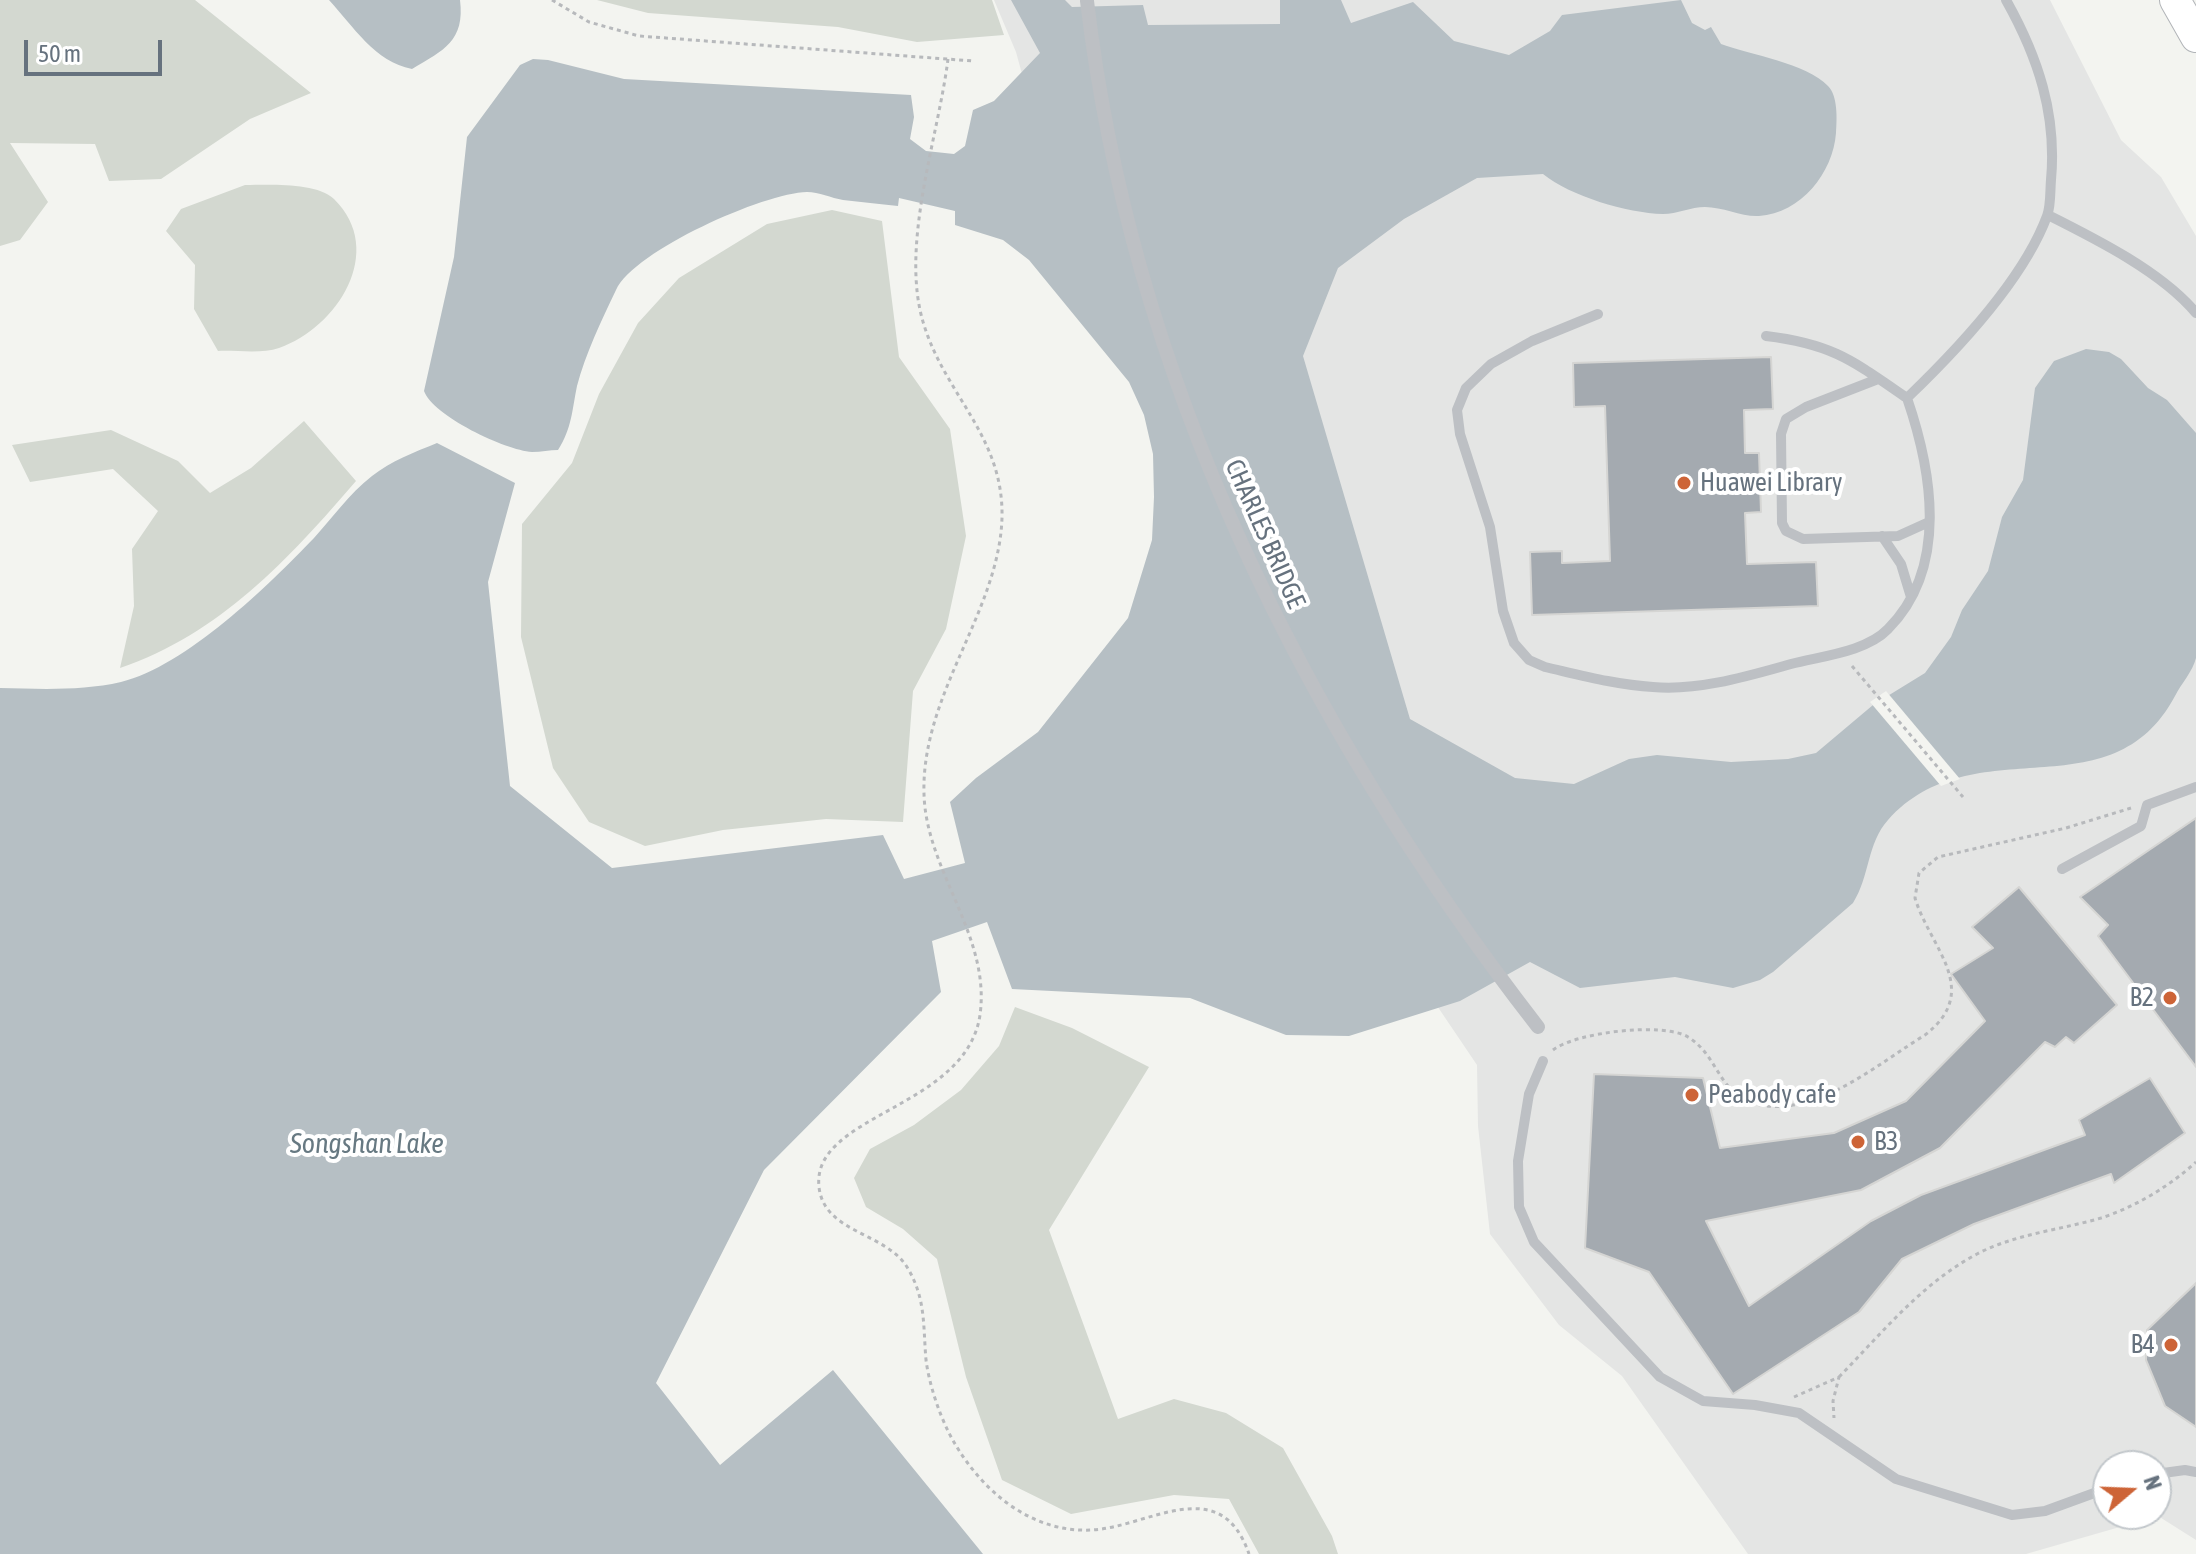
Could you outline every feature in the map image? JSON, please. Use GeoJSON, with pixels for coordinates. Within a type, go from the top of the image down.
{"type":"FeatureCollection","features":[{"type":"Feature","properties":{"kind":"main road"},"geometry":{"type":"LineString","coordinates":[[2175,0],[2196,37]]}},
{"type":"Feature","properties":{"kind":"street","name":"CHARLES BRIDGE"},"geometry":{"type":"LineString","coordinates":[[1087,1],[1096,74],[1127,221],[1176,379],[1250,567],[1297,662],[1412,852],[1478,950],[1538,1027]]}},
{"type":"Feature","properties":{"kind":"lane"},"geometry":{"type":"LineString","coordinates":[[1907,398],[1947,360],[1985,314],[2048,215],[2052,131],[2048,105],[2028,40],[2006,0]]}},
{"type":"Feature","properties":{"kind":"lane"},"geometry":{"type":"LineString","coordinates":[[2048,215],[2095,238],[2184,299],[2196,313]]}},
{"type":"Feature","properties":{"kind":"lane"},"geometry":{"type":"LineString","coordinates":[[1598,314],[1532,341],[1491,364],[1466,388],[1457,410],[1466,456],[1490,527],[1503,611],[1514,643],[1529,660],[1582,675],[1655,688],[1734,680],[1859,646],[1888,630],[1911,597],[1927,563],[1929,522],[1926,463],[1907,398],[1817,343],[1766,336]]}},
{"type":"Feature","properties":{"kind":"lane"},"geometry":{"type":"LineString","coordinates":[[1878,379],[1806,407],[1786,419],[1781,434],[1779,511],[1786,531],[1803,539],[1898,536],[1929,522]]}},
{"type":"Feature","properties":{"kind":"lane"},"geometry":{"type":"LineString","coordinates":[[1882,536],[1901,564],[1911,597]]}},
{"type":"Feature","properties":{"kind":"lane"},"geometry":{"type":"LineString","coordinates":[[2062,869],[2141,826],[2147,805],[2196,787]]}},
{"type":"Feature","properties":{"kind":"lane"},"geometry":{"type":"LineString","coordinates":[[1543,1061],[1529,1094],[1518,1161],[1519,1207],[1534,1242],[1660,1377],[1703,1401],[1799,1413],[1896,1479],[2012,1515],[2045,1511],[2092,1494]]}},
{"type":"Feature","properties":{"kind":"lane"},"geometry":{"type":"LineString","coordinates":[[2172,1472],[2196,1472]]}},
{"type":"Feature","properties":{"kind":"path"},"geometry":{"type":"LineString","coordinates":[[552,0],[589,22],[639,36],[973,61]]}},
{"type":"Feature","properties":{"kind":"path"},"geometry":{"type":"LineString","coordinates":[[948,59],[927,179],[917,260],[923,322],[948,376],[984,434],[996,465],[1002,496],[997,553],[945,689],[925,763],[924,797],[941,868],[964,924],[982,990],[976,1033],[950,1071],[924,1093],[844,1136],[830,1148],[819,1171],[819,1191],[824,1205],[838,1220],[880,1241],[906,1265],[921,1295],[926,1363],[950,1434],[990,1487],[1008,1505],[1039,1524],[1091,1530],[1113,1527],[1171,1509],[1199,1507],[1221,1517],[1236,1529],[1249,1554]]}},
{"type":"Feature","properties":{"kind":"path"},"geometry":{"type":"LineString","coordinates":[[1858,672],[1963,797]]}},
{"type":"Feature","properties":{"kind":"path"},"geometry":{"type":"LineString","coordinates":[[1543,1061],[1569,1039],[1597,1032],[1685,1035],[1705,1050],[1722,1082],[1751,1103],[1769,1106],[1807,1104],[1925,1035],[1940,1023],[1948,1008],[1952,996],[1950,973],[1915,898],[1915,884],[1926,864],[1951,852],[2066,828],[2147,805]]}},
{"type":"Feature","properties":{"kind":"path"},"geometry":{"type":"LineString","coordinates":[[1768,1407],[1839,1377],[1914,1300],[1942,1276],[1979,1253],[2114,1213],[2162,1188],[2196,1162]]}},
{"type":"Feature","properties":{"kind":"path"},"geometry":{"type":"LineString","coordinates":[[1839,1377],[1833,1401],[1839,1442]]}},
{"type":"Feature","properties":{"kind":"shaded area"},"geometry":{"type":"Polygon","coordinates":[[[0,0],[195,0],[311,93],[250,119],[161,179],[109,181],[95,144],[10,143],[48,202],[20,240],[0,246],[0,0]]]}},
{"type":"Feature","properties":{"kind":"shaded area"},"geometry":{"type":"Polygon","coordinates":[[[597,0],[992,0],[1004,35],[917,42],[838,27],[648,13],[597,0]]]}},
{"type":"Feature","properties":{"kind":"shaded area"},"geometry":{"type":"Polygon","coordinates":[[[994,0],[2050,0],[2121,140],[2161,177],[2196,236],[2196,1540],[2172,1525],[2172,1450],[2092,1450],[2092,1530],[2109,1530],[2026,1554],[1748,1554],[1622,1376],[1559,1325],[1490,1234],[1478,1126],[1477,1065],[1238,711],[1118,324],[1061,217],[1016,52],[994,0]]]}},
{"type":"Feature","properties":{"kind":"shaded area"},"geometry":{"type":"Polygon","coordinates":[[[245,185],[304,187],[334,199],[349,220],[356,241],[355,264],[348,286],[336,306],[320,324],[300,338],[272,350],[218,351],[194,309],[195,265],[166,231],[181,209],[245,185]]]}},
{"type":"Feature","properties":{"kind":"shaded area"},"geometry":{"type":"Polygon","coordinates":[[[832,210],[882,221],[899,357],[950,429],[966,536],[946,629],[913,691],[903,822],[826,819],[723,830],[645,846],[589,822],[553,768],[521,637],[522,524],[572,463],[599,394],[638,323],[679,278],[767,224],[832,210]]]}},
{"type":"Feature","properties":{"kind":"shaded area"},"geometry":{"type":"Polygon","coordinates":[[[304,421],[356,481],[278,565],[221,614],[190,635],[120,668],[134,606],[132,549],[158,511],[113,469],[30,482],[12,445],[111,430],[178,461],[210,493],[251,468],[304,421]]]}},
{"type":"Feature","properties":{"kind":"shaded area"},"geometry":{"type":"Polygon","coordinates":[[[1015,1007],[1072,1028],[1149,1067],[1049,1230],[1118,1419],[1174,1399],[1226,1413],[1283,1448],[1332,1536],[1338,1554],[1259,1554],[1229,1499],[1174,1495],[1071,1514],[1002,1480],[966,1377],[937,1259],[903,1229],[866,1207],[854,1178],[870,1149],[914,1125],[961,1090],[999,1046],[1015,1007]]]}},
{"type":"Feature","properties":{"kind":"water"},"geometry":{"type":"Polygon","coordinates":[[[329,0],[460,0],[461,14],[450,43],[412,69],[376,51],[329,0]]]}},
{"type":"Feature","properties":{"kind":"water","name":"Songshan Lake"},"geometry":{"type":"Polygon","coordinates":[[[1011,0],[1065,0],[1072,7],[1143,5],[1148,25],[1280,24],[1280,0],[1341,0],[1351,23],[1413,2],[1454,41],[1509,55],[1550,31],[1562,15],[1681,0],[1692,23],[1705,30],[1711,27],[1721,44],[1806,71],[1831,90],[1836,108],[1836,127],[1829,162],[1801,199],[1774,213],[1753,216],[1705,207],[1668,214],[1649,213],[1616,207],[1583,196],[1543,174],[1477,178],[1404,219],[1338,268],[1303,356],[1410,719],[1515,778],[1574,784],[1629,759],[1657,755],[1731,762],[1788,759],[1816,753],[1873,705],[1925,673],[1951,637],[1962,610],[1988,571],[2002,517],[2023,480],[2035,388],[2054,361],[2086,349],[2109,352],[2121,359],[2148,388],[2167,400],[2196,433],[2196,658],[2190,673],[2148,732],[2115,753],[2079,763],[1960,777],[1923,792],[1881,829],[1853,903],[1773,972],[1760,980],[1733,988],[1675,977],[1580,988],[1530,962],[1460,1001],[1349,1036],[1286,1035],[1190,998],[1012,989],[987,922],[932,941],[941,992],[764,1170],[656,1383],[720,1465],[833,1370],[983,1554],[0,1554],[0,688],[61,689],[106,685],[146,673],[172,660],[250,600],[372,476],[395,461],[437,443],[515,483],[488,582],[510,786],[612,868],[883,835],[904,879],[965,863],[950,802],[976,778],[1038,732],[1128,618],[1152,540],[1153,454],[1144,415],[1129,382],[1029,260],[1003,240],[955,225],[955,211],[899,198],[898,206],[843,200],[812,192],[787,195],[702,226],[648,258],[628,274],[616,290],[589,350],[577,386],[569,426],[558,450],[520,450],[488,438],[441,411],[424,391],[454,257],[467,137],[520,65],[533,59],[548,60],[624,79],[911,95],[914,117],[910,139],[926,151],[954,154],[965,146],[973,110],[994,101],[1040,53],[1011,0]]]}},
{"type":"Feature","properties":{"kind":"pier"},"geometry":{"type":"Polygon","coordinates":[[[1886,691],[1960,779],[1941,786],[1870,702],[1886,691]]]}},
{"type":"Feature","properties":{"kind":"building","name":"Huawei Library"},"geometry":{"type":"Polygon","coordinates":[[[1771,357],[1773,409],[1744,410],[1745,453],[1759,453],[1761,512],[1745,513],[1747,564],[1816,562],[1818,606],[1532,615],[1530,552],[1562,551],[1562,563],[1610,561],[1605,406],[1574,407],[1573,363],[1771,357]]]}},
{"type":"Feature","properties":{"kind":"building","name":"B2"},"geometry":{"type":"Polygon","coordinates":[[[2196,818],[2196,1067],[2098,936],[2108,925],[2080,897],[2196,818]]]}},
{"type":"Feature","properties":{"kind":"building","name":"B3"},"geometry":{"type":"Polygon","coordinates":[[[2019,887],[2117,1005],[2074,1043],[2066,1037],[2055,1047],[2045,1042],[1940,1148],[1861,1190],[1706,1221],[1749,1306],[1871,1221],[1921,1195],[2085,1135],[2079,1120],[2150,1078],[2185,1133],[2114,1183],[2111,1174],[1974,1224],[1902,1259],[1859,1312],[1733,1394],[1649,1272],[1585,1248],[1594,1074],[1703,1078],[1720,1148],[1834,1133],[1906,1101],[1985,1021],[1951,974],[1993,948],[1972,927],[2019,887]]]}},
{"type":"Feature","properties":{"kind":"building","name":"B4"},"geometry":{"type":"Polygon","coordinates":[[[2196,1283],[2196,1427],[2165,1406],[2146,1360],[2147,1330],[2196,1283]]]}},
{"type":"Feature","properties":{"kind":"place","name":"Huawei Library"},"geometry":{"type":"Point","coordinates":[1684,483]}},
{"type":"Feature","properties":{"kind":"place","name":"B2"},"geometry":{"type":"Point","coordinates":[2170,998]}},
{"type":"Feature","properties":{"kind":"place","name":"Peabody cafe"},"geometry":{"type":"Point","coordinates":[1692,1095]}},
{"type":"Feature","properties":{"kind":"place","name":"B3"},"geometry":{"type":"Point","coordinates":[1858,1142]}},
{"type":"Feature","properties":{"kind":"place","name":"B4"},"geometry":{"type":"Point","coordinates":[2171,1345]}}]}
